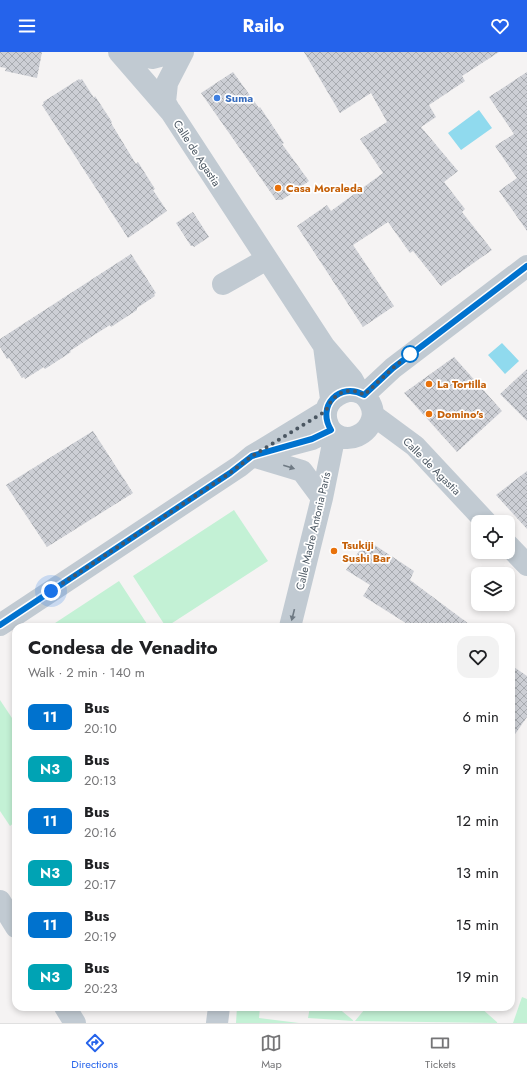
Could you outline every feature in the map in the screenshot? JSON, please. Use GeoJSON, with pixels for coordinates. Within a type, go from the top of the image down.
{"type":"FeatureCollection","features":[{"type":"Feature","properties":{"kind":"street","name":"Calle de Agastia"},"geometry":{"type":"LineString","coordinates":[[119,52],[171,112],[324,346],[352,379],[361,394]]}},
{"type":"Feature","properties":{"kind":"street"},"geometry":{"type":"LineString","coordinates":[[132,52],[152,58],[175,52]]}},
{"type":"Feature","properties":{"kind":"street"},"geometry":{"type":"LineString","coordinates":[[171,112],[165,102],[167,83],[183,52]]}},
{"type":"Feature","properties":{"kind":"street"},"geometry":{"type":"LineString","coordinates":[[223,284],[267,259]]}},
{"type":"Feature","properties":{"kind":"street"},"geometry":{"type":"LineString","coordinates":[[361,394],[527,266]]}},
{"type":"Feature","properties":{"kind":"street","name":"Calle de Agastia"},"geometry":{"type":"LineString","coordinates":[[324,346],[331,419]]}},
{"type":"Feature","properties":{"kind":"street"},"geometry":{"type":"LineString","coordinates":[[0,625],[234,470],[252,456],[331,419],[340,393],[348,391],[361,394],[372,406],[373,415],[370,425],[364,432],[357,436],[348,438],[331,419]]}},
{"type":"Feature","properties":{"kind":"street","name":"Calle de Agastia"},"geometry":{"type":"LineString","coordinates":[[373,415],[415,446],[479,515]]}},
{"type":"Feature","properties":{"kind":"street","name":"Calle Madre Antonia París"},"geometry":{"type":"LineString","coordinates":[[291,623],[322,498],[331,419]]}},
{"type":"Feature","properties":{"kind":"street"},"geometry":{"type":"LineString","coordinates":[[252,456],[302,471],[322,498]]}},
{"type":"Feature","properties":{"kind":"street"},"geometry":{"type":"LineString","coordinates":[[515,552],[527,565]]}},
{"type":"Feature","properties":{"kind":"street"},"geometry":{"type":"LineString","coordinates":[[0,901],[12,920]]}},
{"type":"Feature","properties":{"kind":"street"},"geometry":{"type":"LineString","coordinates":[[68,1011],[75,1023]]}},
{"type":"Feature","properties":{"kind":"street"},"geometry":{"type":"LineString","coordinates":[[217,1023],[218,1011]]}},
{"type":"Feature","properties":{"kind":"green space"},"geometry":{"type":"Polygon","coordinates":[[[234,510],[268,561],[172,623],[163,623],[133,576],[234,510]]]}},
{"type":"Feature","properties":{"kind":"green space"},"geometry":{"type":"Polygon","coordinates":[[[119,581],[146,623],[55,623],[119,581]]]}},
{"type":"Feature","properties":{"kind":"green space"},"geometry":{"type":"Polygon","coordinates":[[[0,700],[12,718],[12,824],[10,826],[0,811],[0,700]]]}},
{"type":"Feature","properties":{"kind":"green space"},"geometry":{"type":"Polygon","coordinates":[[[522,997],[527,999],[527,1023],[513,1023],[522,997]]]}},
{"type":"Feature","properties":{"kind":"green space"},"geometry":{"type":"Polygon","coordinates":[[[237,1011],[260,1011],[259,1018],[299,1023],[236,1023],[237,1011]]]}},
{"type":"Feature","properties":{"kind":"green space"},"geometry":{"type":"Polygon","coordinates":[[[309,1011],[342,1011],[354,1021],[308,1018],[309,1011]]]}},
{"type":"Feature","properties":{"kind":"green space"},"geometry":{"type":"Polygon","coordinates":[[[363,1011],[484,1011],[498,1023],[355,1021],[363,1011]]]}},
{"type":"Feature","properties":{"kind":"water"},"geometry":{"type":"Polygon","coordinates":[[[479,110],[492,128],[461,150],[448,133],[479,110]]]}},
{"type":"Feature","properties":{"kind":"water"},"geometry":{"type":"Polygon","coordinates":[[[502,343],[519,361],[505,374],[488,355],[502,343]]]}},
{"type":"Feature","properties":{"kind":"building"},"geometry":{"type":"Polygon","coordinates":[[[0,52],[42,52],[37,78],[5,71],[6,68],[0,67],[0,52]]]}},
{"type":"Feature","properties":{"kind":"building"},"geometry":{"type":"Polygon","coordinates":[[[304,52],[499,52],[462,76],[465,81],[429,105],[436,117],[421,127],[458,171],[444,182],[465,209],[462,212],[492,250],[441,286],[413,251],[410,253],[388,222],[353,245],[394,306],[363,327],[297,226],[327,205],[331,211],[383,173],[360,139],[387,122],[371,93],[340,113],[304,52]]]}},
{"type":"Feature","properties":{"kind":"building"},"geometry":{"type":"Polygon","coordinates":[[[233,72],[259,108],[260,107],[284,143],[282,144],[309,181],[282,200],[276,200],[201,93],[233,72]]]}},
{"type":"Feature","properties":{"kind":"building"},"geometry":{"type":"Polygon","coordinates":[[[527,72],[527,231],[499,191],[517,178],[495,146],[514,134],[489,97],[527,72]]]}},
{"type":"Feature","properties":{"kind":"building"},"geometry":{"type":"Polygon","coordinates":[[[79,79],[82,79],[94,98],[95,96],[136,164],[138,162],[155,189],[153,190],[167,211],[128,238],[42,105],[44,104],[43,102],[79,79]]]}},
{"type":"Feature","properties":{"kind":"building"},"geometry":{"type":"Polygon","coordinates":[[[193,212],[209,237],[194,247],[191,246],[176,223],[193,212]]]}},
{"type":"Feature","properties":{"kind":"building"},"geometry":{"type":"Polygon","coordinates":[[[131,254],[156,293],[154,294],[155,296],[137,308],[137,310],[111,327],[110,325],[91,337],[45,369],[44,367],[25,379],[24,377],[22,378],[9,358],[7,359],[0,347],[0,339],[131,254]]]}},
{"type":"Feature","properties":{"kind":"building"},"geometry":{"type":"Polygon","coordinates":[[[454,357],[502,411],[457,452],[404,393],[454,357]]]}},
{"type":"Feature","properties":{"kind":"building"},"geometry":{"type":"Polygon","coordinates":[[[527,369],[527,421],[500,394],[527,369]]]}},
{"type":"Feature","properties":{"kind":"building"},"geometry":{"type":"Polygon","coordinates":[[[93,431],[133,493],[47,547],[6,485],[93,431]]]}},
{"type":"Feature","properties":{"kind":"building"},"geometry":{"type":"Polygon","coordinates":[[[527,471],[527,529],[515,515],[496,495],[527,471]]]}},
{"type":"Feature","properties":{"kind":"building"},"geometry":{"type":"Polygon","coordinates":[[[367,540],[414,571],[410,580],[468,623],[406,623],[363,596],[370,585],[346,570],[367,540]]]}},
{"type":"Feature","properties":{"kind":"building"},"geometry":{"type":"Polygon","coordinates":[[[515,668],[527,676],[527,717],[515,734],[515,668]]]}},
{"type":"Feature","properties":{"kind":"bus line","name":"11"},"geometry":{"type":"LineString","coordinates":[[0,625],[230,473],[252,456],[312,439],[331,430],[326,419],[326,411],[328,403],[331,399],[340,393],[348,391],[359,392],[364,395],[393,368],[527,266]]}},
{"type":"Feature","properties":{"kind":"place","name":"Suma"},"geometry":{"type":"Point","coordinates":[217,98]}},
{"type":"Feature","properties":{"kind":"place","name":"Casa Moraleda"},"geometry":{"type":"Point","coordinates":[278,188]}},
{"type":"Feature","properties":{"kind":"place","name":"La Tortilla"},"geometry":{"type":"Point","coordinates":[429,384]}},
{"type":"Feature","properties":{"kind":"place","name":"Domino's"},"geometry":{"type":"Point","coordinates":[429,414]}},
{"type":"Feature","properties":{"kind":"place","name":"Tsukiji Sushi Bar"},"geometry":{"type":"Point","coordinates":[334,551]}},
{"type":"Feature","properties":{"kind":"route"},"geometry":{"type":"LineString","coordinates":[[51,591],[230,473],[252,456],[326,411],[328,403],[331,399],[340,393],[348,391],[359,392],[364,395],[410,354]]}}]}
